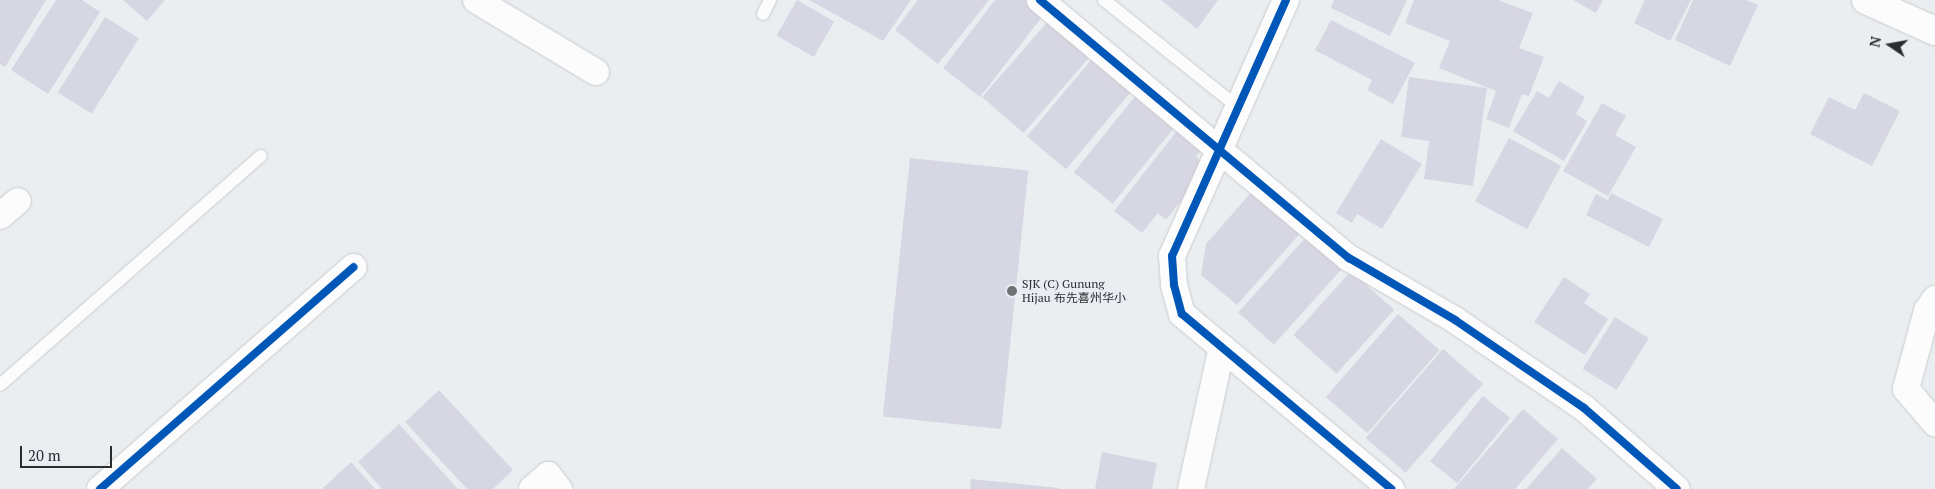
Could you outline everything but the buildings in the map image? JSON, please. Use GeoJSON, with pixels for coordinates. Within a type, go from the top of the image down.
{"type":"FeatureCollection","features":[{"type":"Feature","properties":{"kind":"main road"},"geometry":{"type":"LineString","coordinates":[[1866,0],[1935,31]]}},
{"type":"Feature","properties":{"kind":"street"},"geometry":{"type":"LineString","coordinates":[[476,0],[596,72]]}},
{"type":"Feature","properties":{"kind":"street"},"geometry":{"type":"LineString","coordinates":[[1040,0],[1219,153],[1349,258],[1456,320],[1584,408],[1677,489]]}},
{"type":"Feature","properties":{"kind":"street"},"geometry":{"type":"LineString","coordinates":[[1286,0],[1172,256],[1182,314],[1391,489]]}},
{"type":"Feature","properties":{"kind":"street"},"geometry":{"type":"LineString","coordinates":[[100,489],[354,267]]}},
{"type":"Feature","properties":{"kind":"street"},"geometry":{"type":"LineString","coordinates":[[1935,299],[1927,311],[1906,389],[1935,423]]}},
{"type":"Feature","properties":{"kind":"street"},"geometry":{"type":"LineString","coordinates":[[1191,489],[1222,347]]}},
{"type":"Feature","properties":{"kind":"street"},"geometry":{"type":"LineString","coordinates":[[532,489],[548,475],[559,489]]}},
{"type":"Feature","properties":{"kind":"lane"},"geometry":{"type":"LineString","coordinates":[[763,14],[770,0]]}},
{"type":"Feature","properties":{"kind":"lane"},"geometry":{"type":"LineString","coordinates":[[1104,0],[1239,108]]}},
{"type":"Feature","properties":{"kind":"lane"},"geometry":{"type":"LineString","coordinates":[[0,385],[261,156]]}},
{"type":"Feature","properties":{"kind":"cycle path"},"geometry":{"type":"LineString","coordinates":[[1040,0],[1349,258],[1455,320],[1584,408],[1677,489]]}},
{"type":"Feature","properties":{"kind":"cycle path"},"geometry":{"type":"LineString","coordinates":[[1286,0],[1172,256],[1174,285],[1182,314],[1391,489]]}},
{"type":"Feature","properties":{"kind":"cycle path"},"geometry":{"type":"LineString","coordinates":[[100,489],[354,267]]}},
{"type":"Feature","properties":{"kind":"place","name":"SJK (C) Gunung Hijau 布先喜州华小"},"geometry":{"type":"Point","coordinates":[1012,291]}}]}
